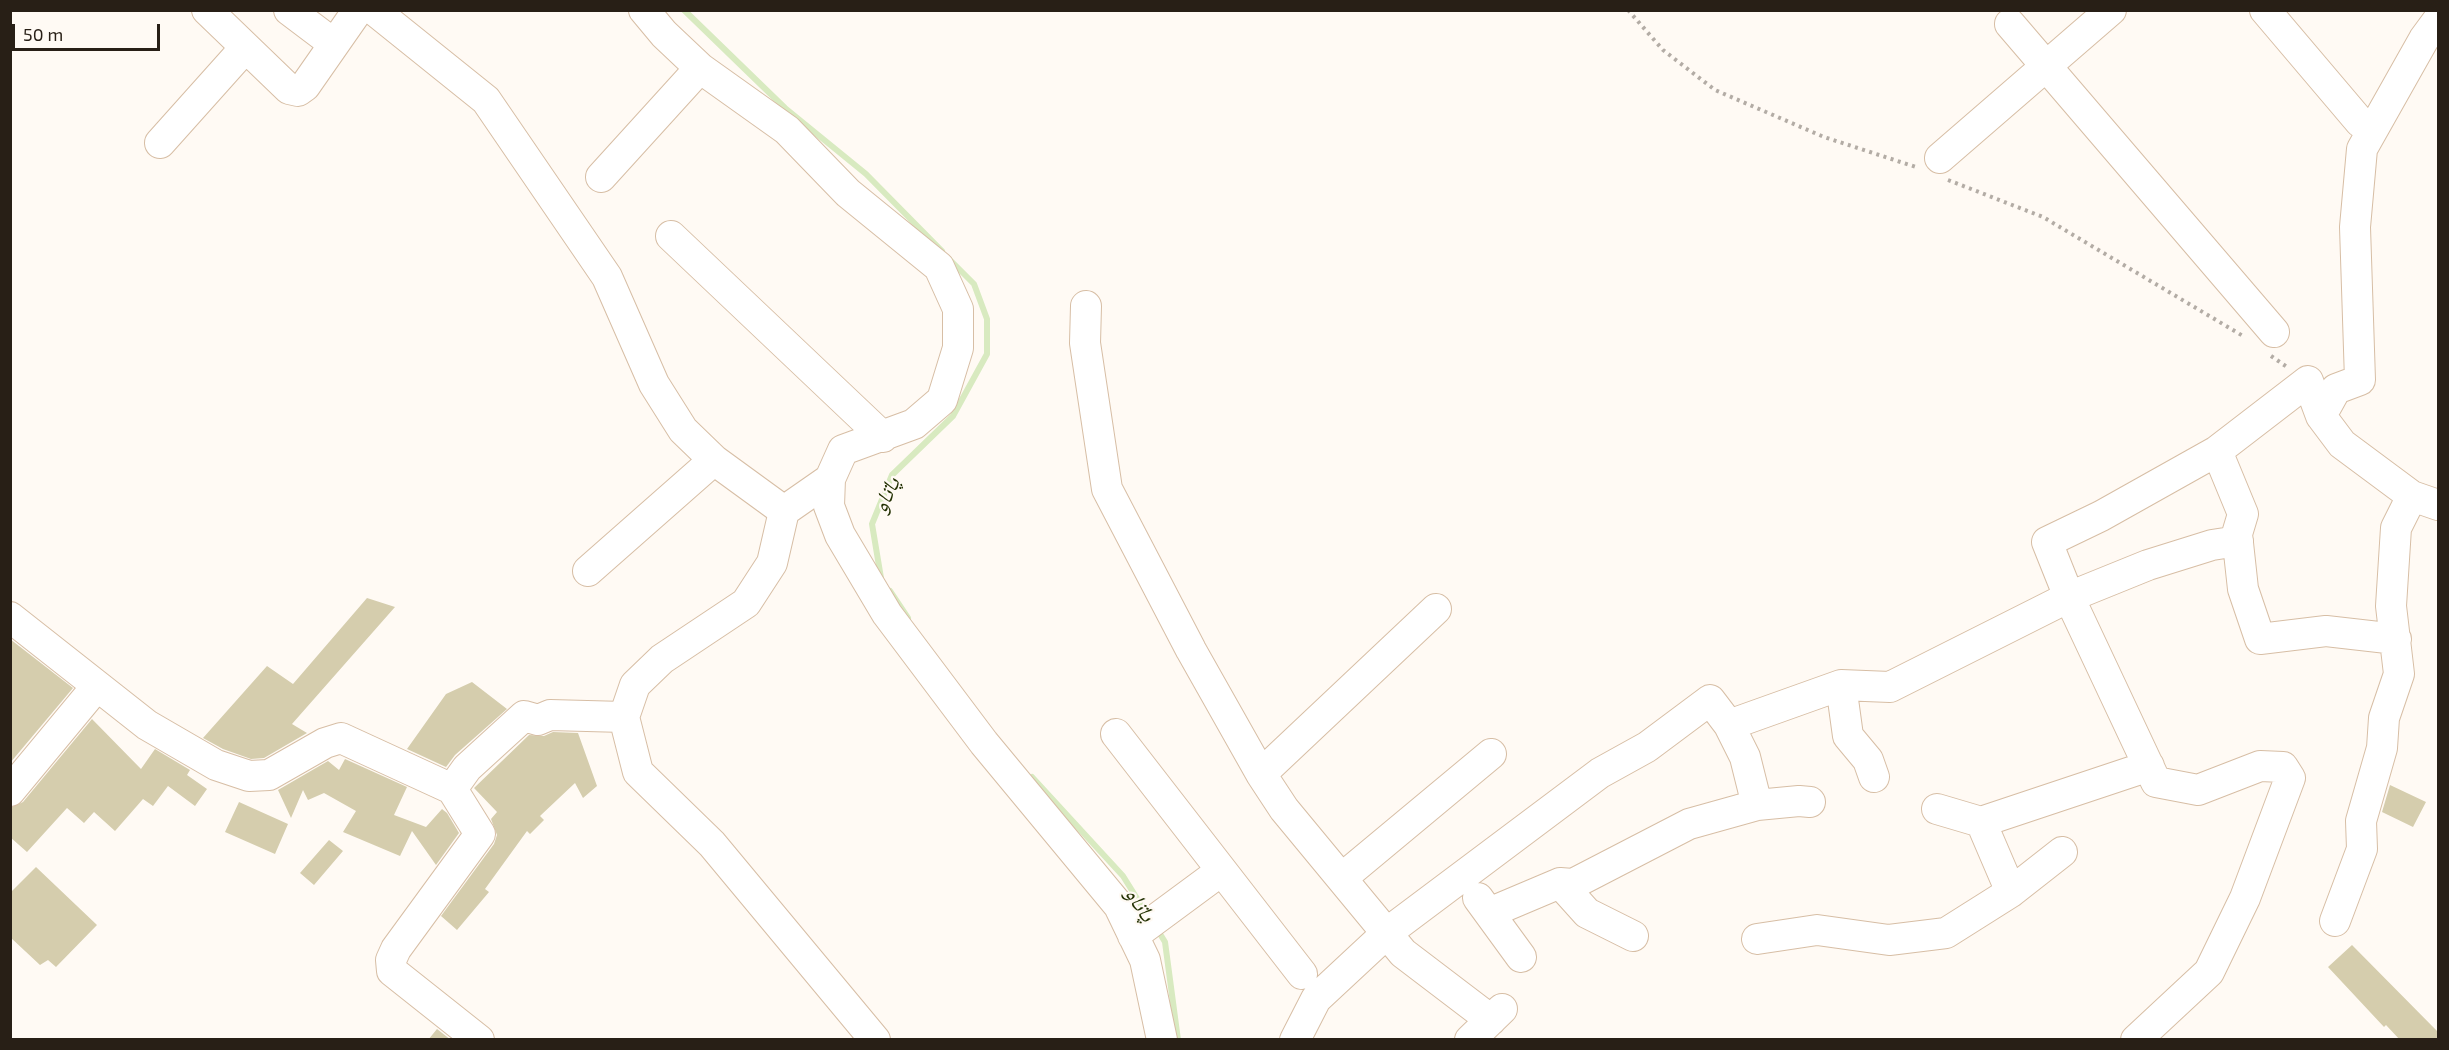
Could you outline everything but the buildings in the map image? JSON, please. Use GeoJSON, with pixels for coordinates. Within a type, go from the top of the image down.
{"type":"FeatureCollection","features":[{"type":"Feature","properties":{"kind":"street"},"geometry":{"type":"LineString","coordinates":[[207,10],[290,89],[298,91],[305,86],[358,10]]}},
{"type":"Feature","properties":{"kind":"street"},"geometry":{"type":"LineString","coordinates":[[289,10],[334,44]]}},
{"type":"Feature","properties":{"kind":"street"},"geometry":{"type":"LineString","coordinates":[[374,10],[486,100],[607,277],[654,384],[683,430],[714,460],[784,511]]}},
{"type":"Feature","properties":{"kind":"street"},"geometry":{"type":"LineString","coordinates":[[644,10],[664,34],[700,68],[787,130],[848,193],[939,267],[958,309],[958,348],[942,400],[914,424],[843,450],[830,479],[829,506],[840,535],[887,614],[984,743],[1119,906],[1145,960],[1162,1040]]}},
{"type":"Feature","properties":{"kind":"street"},"geometry":{"type":"LineString","coordinates":[[1935,169],[2111,10]]}},
{"type":"Feature","properties":{"kind":"street"},"geometry":{"type":"LineString","coordinates":[[2265,10],[2360,122]]}},
{"type":"Feature","properties":{"kind":"street"},"geometry":{"type":"LineString","coordinates":[[2321,416],[2337,389],[2360,380],[2355,226],[2362,149],[2424,39],[2439,20]]}},
{"type":"Feature","properties":{"kind":"street"},"geometry":{"type":"LineString","coordinates":[[2010,24],[2047,66],[2265,343]]}},
{"type":"Feature","properties":{"kind":"street"},"geometry":{"type":"LineString","coordinates":[[160,143],[245,48]]}},
{"type":"Feature","properties":{"kind":"street"},"geometry":{"type":"LineString","coordinates":[[601,177],[700,68]]}},
{"type":"Feature","properties":{"kind":"street"},"geometry":{"type":"LineString","coordinates":[[671,236],[883,437]]}},
{"type":"Feature","properties":{"kind":"street"},"geometry":{"type":"LineString","coordinates":[[1086,306],[1084,343],[1107,489],[1191,650],[1261,774],[1284,809],[1403,952],[1487,1023]]}},
{"type":"Feature","properties":{"kind":"street"},"geometry":{"type":"LineString","coordinates":[[2136,1040],[2209,972],[2245,898],[2290,778],[2283,767],[2260,766],[2198,790],[2156,782],[2070,597],[2047,542],[2101,516],[2217,451],[2308,381],[2321,416],[2342,444],[2425,501],[2396,528],[2391,606],[2399,674],[2384,718],[2382,748],[2361,821],[2362,849],[2335,921]]}},
{"type":"Feature","properties":{"kind":"street"},"geometry":{"type":"LineString","coordinates":[[2217,451],[2243,514],[2238,541],[2243,589],[2260,639],[2325,631],[2396,639]]}},
{"type":"Feature","properties":{"kind":"street"},"geometry":{"type":"LineString","coordinates":[[588,571],[714,460]]}},
{"type":"Feature","properties":{"kind":"street"},"geometry":{"type":"LineString","coordinates":[[830,479],[784,511],[772,563],[746,603],[662,659],[635,685],[624,717],[639,772],[712,844],[875,1040]]}},
{"type":"Feature","properties":{"kind":"street"},"geometry":{"type":"LineString","coordinates":[[1729,726],[1841,685],[1890,687],[2070,597],[2148,565],[2212,545],[2238,541]]}},
{"type":"Feature","properties":{"kind":"street"},"geometry":{"type":"LineString","coordinates":[[1261,774],[1436,609]]}},
{"type":"Feature","properties":{"kind":"street"},"geometry":{"type":"LineString","coordinates":[[10,617],[157,731],[216,765],[249,776],[269,775],[325,743],[341,738],[452,789],[480,834],[396,949],[391,960],[392,971],[479,1040]]}},
{"type":"Feature","properties":{"kind":"street"},"geometry":{"type":"LineString","coordinates":[[1841,685],[1848,736],[1868,760],[1874,777]]}},
{"type":"Feature","properties":{"kind":"street"},"geometry":{"type":"LineString","coordinates":[[10,791],[97,686]]}},
{"type":"Feature","properties":{"kind":"street"},"geometry":{"type":"LineString","coordinates":[[1295,1040],[1316,999],[1388,932],[1600,773],[1647,747],[1710,700],[1729,726],[1745,757],[1757,805]]}},
{"type":"Feature","properties":{"kind":"street"},"geometry":{"type":"LineString","coordinates":[[452,789],[467,768],[524,716],[538,720],[550,715],[624,717]]}},
{"type":"Feature","properties":{"kind":"street"},"geometry":{"type":"LineString","coordinates":[[1116,734],[1302,974]]}},
{"type":"Feature","properties":{"kind":"street"},"geometry":{"type":"LineString","coordinates":[[1342,878],[1491,754]]}},
{"type":"Feature","properties":{"kind":"street"},"geometry":{"type":"LineString","coordinates":[[1937,808],[1981,822],[2149,766]]}},
{"type":"Feature","properties":{"kind":"street"},"geometry":{"type":"LineString","coordinates":[[1489,913],[1560,883],[1573,884],[1689,824],[1757,805],[1810,802]]}},
{"type":"Feature","properties":{"kind":"street"},"geometry":{"type":"LineString","coordinates":[[1981,822],[2011,892]]}},
{"type":"Feature","properties":{"kind":"street"},"geometry":{"type":"LineString","coordinates":[[1757,939],[1817,930],[1889,940],[1946,933],[2011,892],[2062,852]]}},
{"type":"Feature","properties":{"kind":"street"},"geometry":{"type":"LineString","coordinates":[[1133,936],[1221,871]]}},
{"type":"Feature","properties":{"kind":"street"},"geometry":{"type":"LineString","coordinates":[[1462,877],[1521,957]]}},
{"type":"Feature","properties":{"kind":"street"},"geometry":{"type":"LineString","coordinates":[[1560,883],[1587,913],[1633,936]]}},
{"type":"Feature","properties":{"kind":"path"},"geometry":{"type":"LineString","coordinates":[[1628,10],[1663,50],[1715,90],[1824,137],[1935,169],[2043,217],[2223,322],[2265,343],[2308,381]]}},
{"type":"Feature","properties":{"kind":"waterway","name":"پاتاو"},"geometry":{"type":"LineString","coordinates":[[684,10],[785,108],[866,174],[942,251]]}},
{"type":"Feature","properties":{"kind":"waterway","name":"پاتاو"},"geometry":{"type":"LineString","coordinates":[[881,578],[872,524],[892,475],[953,416],[987,354],[987,319],[974,284],[949,259]]}},
{"type":"Feature","properties":{"kind":"waterway","name":"پاتاو"},"geometry":{"type":"LineString","coordinates":[[890,591],[908,618]]}},
{"type":"Feature","properties":{"kind":"waterway","name":"پاتاو"},"geometry":{"type":"LineString","coordinates":[[1032,777],[1123,876],[1148,916]]}},
{"type":"Feature","properties":{"kind":"waterway","name":"پاتاو"},"geometry":{"type":"LineString","coordinates":[[1157,929],[1165,942],[1178,1040]]}}]}
